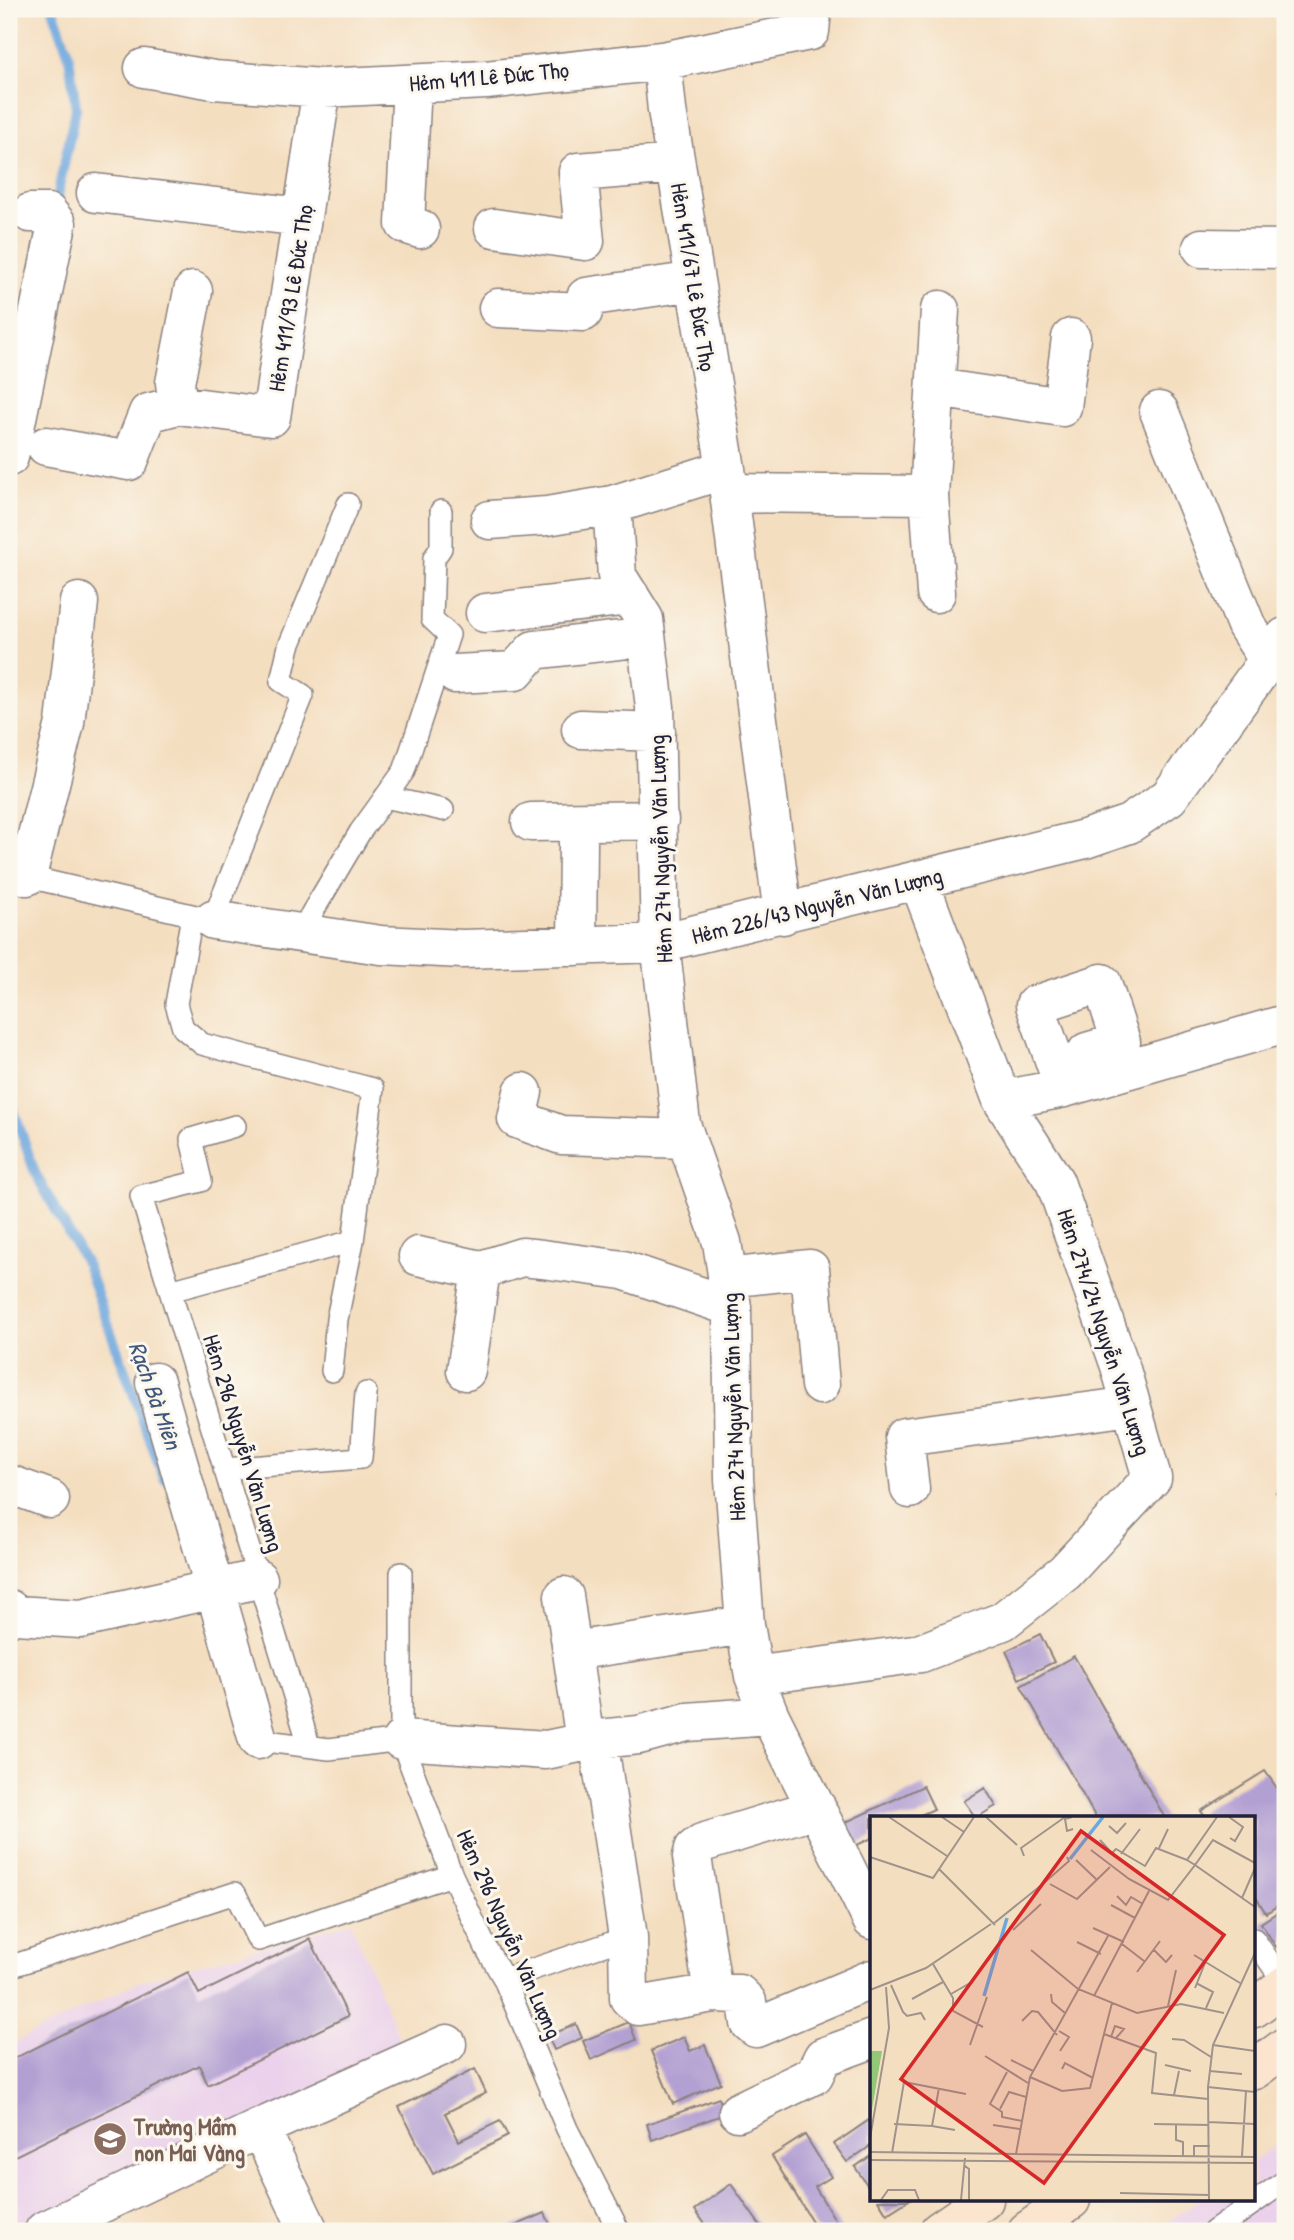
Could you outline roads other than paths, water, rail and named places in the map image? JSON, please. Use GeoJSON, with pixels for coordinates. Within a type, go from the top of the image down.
{"type":"FeatureCollection","features":[{"type":"Feature","properties":{"kind":"street","name":"Hẻm 411 Lê Đức Thọ"},"geometry":{"type":"LineString","coordinates":[[144,68],[214,80],[322,88],[486,80],[662,61],[810,31],[812,9]]}},
{"type":"Feature","properties":{"kind":"street","name":"Hẻm 411/67 Lê Đức Thọ"},"geometry":{"type":"LineString","coordinates":[[662,61],[727,481],[783,915]]}},
{"type":"Feature","properties":{"kind":"street"},"geometry":{"type":"LineString","coordinates":[[412,84],[405,224],[420,229]]}},
{"type":"Feature","properties":{"kind":"street","name":"Hẻm 411/93 Lê Đức Thọ"},"geometry":{"type":"LineString","coordinates":[[46,446],[129,461],[148,412],[178,405],[271,417],[322,88]]}},
{"type":"Feature","properties":{"kind":"street"},"geometry":{"type":"LineString","coordinates":[[494,228],[585,241],[578,172],[676,164]]}},
{"type":"Feature","properties":{"kind":"street"},"geometry":{"type":"LineString","coordinates":[[96,193],[302,217]]}},
{"type":"Feature","properties":{"kind":"street"},"geometry":{"type":"LineString","coordinates":[[9,457],[57,224],[48,213],[19,213]]}},
{"type":"Feature","properties":{"kind":"street"},"geometry":{"type":"LineString","coordinates":[[1202,248],[1285,249]]}},
{"type":"Feature","properties":{"kind":"street"},"geometry":{"type":"LineString","coordinates":[[498,308],[583,312],[586,297],[695,281]]}},
{"type":"Feature","properties":{"kind":"street"},"geometry":{"type":"LineString","coordinates":[[178,405],[175,383],[193,291]]}},
{"type":"Feature","properties":{"kind":"street"},"geometry":{"type":"LineString","coordinates":[[936,593],[929,495],[940,310]]}},
{"type":"Feature","properties":{"kind":"street"},"geometry":{"type":"LineString","coordinates":[[936,388],[1062,407],[1071,338]]}},
{"type":"Feature","properties":{"kind":"street"},"geometry":{"type":"LineString","coordinates":[[1159,411],[1246,625],[1276,648]]}},
{"type":"Feature","properties":{"kind":"street"},"geometry":{"type":"LineString","coordinates":[[491,520],[547,516],[727,481],[929,495]]}},
{"type":"Feature","properties":{"kind":"street","name":"Hẻm 274 Nguyễn Văn Lượng"},"geometry":{"type":"LineString","coordinates":[[612,505],[617,576],[643,619],[646,637],[656,732],[660,943],[681,1124],[722,1242],[729,1292],[734,1479],[745,1625],[754,1676],[770,1716],[870,1916]]}},
{"type":"Feature","properties":{"kind":"street"},"geometry":{"type":"LineString","coordinates":[[485,613],[630,596]]}},
{"type":"Feature","properties":{"kind":"street"},"geometry":{"type":"LineString","coordinates":[[18,874],[65,723],[79,602]]}},
{"type":"Feature","properties":{"kind":"street"},"geometry":{"type":"LineString","coordinates":[[455,674],[515,671],[534,650],[646,637]]}},
{"type":"Feature","properties":{"kind":"street","name":"Hẻm 226/43 Nguyễn Văn Lượng"},"geometry":{"type":"LineString","coordinates":[[202,918],[381,945],[450,948],[660,943],[919,881],[1107,833],[1151,810],[1169,797],[1276,648]]}},
{"type":"Feature","properties":{"kind":"street"},"geometry":{"type":"LineString","coordinates":[[581,729],[656,732]]}},
{"type":"Feature","properties":{"kind":"street"},"geometry":{"type":"LineString","coordinates":[[531,821],[659,820]]}},
{"type":"Feature","properties":{"kind":"street"},"geometry":{"type":"LineString","coordinates":[[577,946],[578,842]]}},
{"type":"Feature","properties":{"kind":"street","name":"Hẻm 274/24 Nguyễn Văn Lượng"},"geometry":{"type":"LineString","coordinates":[[754,1676],[921,1653],[1003,1620],[1065,1572],[1152,1478],[1121,1366],[1055,1182],[1002,1100],[919,881]]}},
{"type":"Feature","properties":{"kind":"street"},"geometry":{"type":"LineString","coordinates":[[1002,1100],[1081,1083],[1285,1024]]}},
{"type":"Feature","properties":{"kind":"street"},"geometry":{"type":"LineString","coordinates":[[523,1092],[517,1119],[561,1135],[686,1139]]}},
{"type":"Feature","properties":{"kind":"street"},"geometry":{"type":"LineString","coordinates":[[418,1256],[481,1270],[522,1257],[542,1258],[623,1270],[729,1292],[810,1269],[820,1385]]}},
{"type":"Feature","properties":{"kind":"street"},"geometry":{"type":"LineString","coordinates":[[466,1371],[481,1270]]}},
{"type":"Feature","properties":{"kind":"street"},"geometry":{"type":"LineString","coordinates":[[155,1382],[258,1740]]}},
{"type":"Feature","properties":{"kind":"street"},"geometry":{"type":"LineString","coordinates":[[910,1489],[904,1437],[1131,1406]]}},
{"type":"Feature","properties":{"kind":"street"},"geometry":{"type":"LineString","coordinates":[[9,1484],[50,1499]]}},
{"type":"Feature","properties":{"kind":"street"},"geometry":{"type":"LineString","coordinates":[[9,1609],[16,1615],[81,1619],[258,1579]]}},
{"type":"Feature","properties":{"kind":"street"},"geometry":{"type":"LineString","coordinates":[[564,1596],[572,1651],[592,1740],[628,1937],[629,1998],[638,2006],[713,1993],[743,1997],[750,2023],[756,2028],[870,1980]]}},
{"type":"Feature","properties":{"kind":"street"},"geometry":{"type":"LineString","coordinates":[[572,1651],[745,1625]]}},
{"type":"Feature","properties":{"kind":"street"},"geometry":{"type":"LineString","coordinates":[[401,1740],[546,1750],[592,1740],[639,1735],[687,1722],[770,1716]]}},
{"type":"Feature","properties":{"kind":"street"},"geometry":{"type":"LineString","coordinates":[[713,1993],[692,1857],[694,1849],[702,1843],[817,1808]]}},
{"type":"Feature","properties":{"kind":"street"},"geometry":{"type":"LineString","coordinates":[[1256,2007],[1285,1985]]}},
{"type":"Feature","properties":{"kind":"street"},"geometry":{"type":"LineString","coordinates":[[738,2112],[814,2075],[823,2057],[870,2040]]}},
{"type":"Feature","properties":{"kind":"street"},"geometry":{"type":"LineString","coordinates":[[44,2231],[447,2043]]}},
{"type":"Feature","properties":{"kind":"street"},"geometry":{"type":"LineString","coordinates":[[1256,2069],[1285,2047]]}},
{"type":"Feature","properties":{"kind":"street"},"geometry":{"type":"LineString","coordinates":[[260,2128],[309,2231]]}},
{"type":"Feature","properties":{"kind":"street"},"geometry":{"type":"LineString","coordinates":[[939,2231],[981,2202]]}},
{"type":"Feature","properties":{"kind":"street"},"geometry":{"type":"LineString","coordinates":[[1027,2231],[1068,2202]]}},
{"type":"Feature","properties":{"kind":"lane"},"geometry":{"type":"LineString","coordinates":[[332,1371],[337,1319],[353,1241],[373,1089],[202,1044],[183,1028],[176,1004],[202,918],[303,695],[281,681],[289,646],[348,504]]}},
{"type":"Feature","properties":{"kind":"lane"},"geometry":{"type":"LineString","coordinates":[[300,933],[360,832],[404,771],[449,635],[432,619],[434,558],[441,548],[441,511]]}},
{"type":"Feature","properties":{"kind":"lane"},"geometry":{"type":"LineString","coordinates":[[385,797],[443,810]]}},
{"type":"Feature","properties":{"kind":"lane","name":"Hẻm 226/43 Nguyễn Văn Lượng"},"geometry":{"type":"LineString","coordinates":[[18,874],[202,918]]}},
{"type":"Feature","properties":{"kind":"lane","name":"Hẻm 296 Nguyễn Văn Lượng"},"geometry":{"type":"LineString","coordinates":[[235,1126],[191,1139],[201,1181],[141,1196],[309,1745]]}},
{"type":"Feature","properties":{"kind":"lane"},"geometry":{"type":"LineString","coordinates":[[170,1291],[353,1241]]}},
{"type":"Feature","properties":{"kind":"lane"},"geometry":{"type":"LineString","coordinates":[[224,1469],[361,1458],[366,1393]]}},
{"type":"Feature","properties":{"kind":"lane"},"geometry":{"type":"LineString","coordinates":[[258,1740],[329,1749],[401,1740],[401,1573]]}},
{"type":"Feature","properties":{"kind":"lane","name":"Hẻm 296 Nguyễn Văn Lượng"},"geometry":{"type":"LineString","coordinates":[[401,1740],[452,1875],[486,1948],[504,1979],[567,2129],[619,2231]]}},
{"type":"Feature","properties":{"kind":"lane"},"geometry":{"type":"LineString","coordinates":[[9,1967],[235,1893],[258,1940],[452,1875]]}},
{"type":"Feature","properties":{"kind":"lane"},"geometry":{"type":"LineString","coordinates":[[504,1979],[628,1937]]}},
{"type":"Feature","properties":{"kind":"lane"},"geometry":{"type":"LineString","coordinates":[[1256,1943],[1285,1985]]}},
{"type":"Feature","properties":{"kind":"lane"},"geometry":{"type":"LineString","coordinates":[[1256,2201],[1285,2181]]}},
{"type":"Feature","properties":{"kind":"lane"},"geometry":{"type":"LineString","coordinates":[[1214,2231],[1255,2202]]}},
{"type":"Feature","properties":{"kind":"waterway","name":"Rạch Bà Miên"},"geometry":{"type":"LineString","coordinates":[[53,9],[69,56],[76,108],[55,207]]}},
{"type":"Feature","properties":{"kind":"waterway","name":"Rạch Bà Miên"},"geometry":{"type":"LineString","coordinates":[[9,1096],[35,1173],[86,1264],[164,1478]]}},
{"type":"Feature","properties":{"kind":"place","name":"Trường Mầm non Mai Vàng"},"geometry":{"type":"Point","coordinates":[110,2139]}}]}
